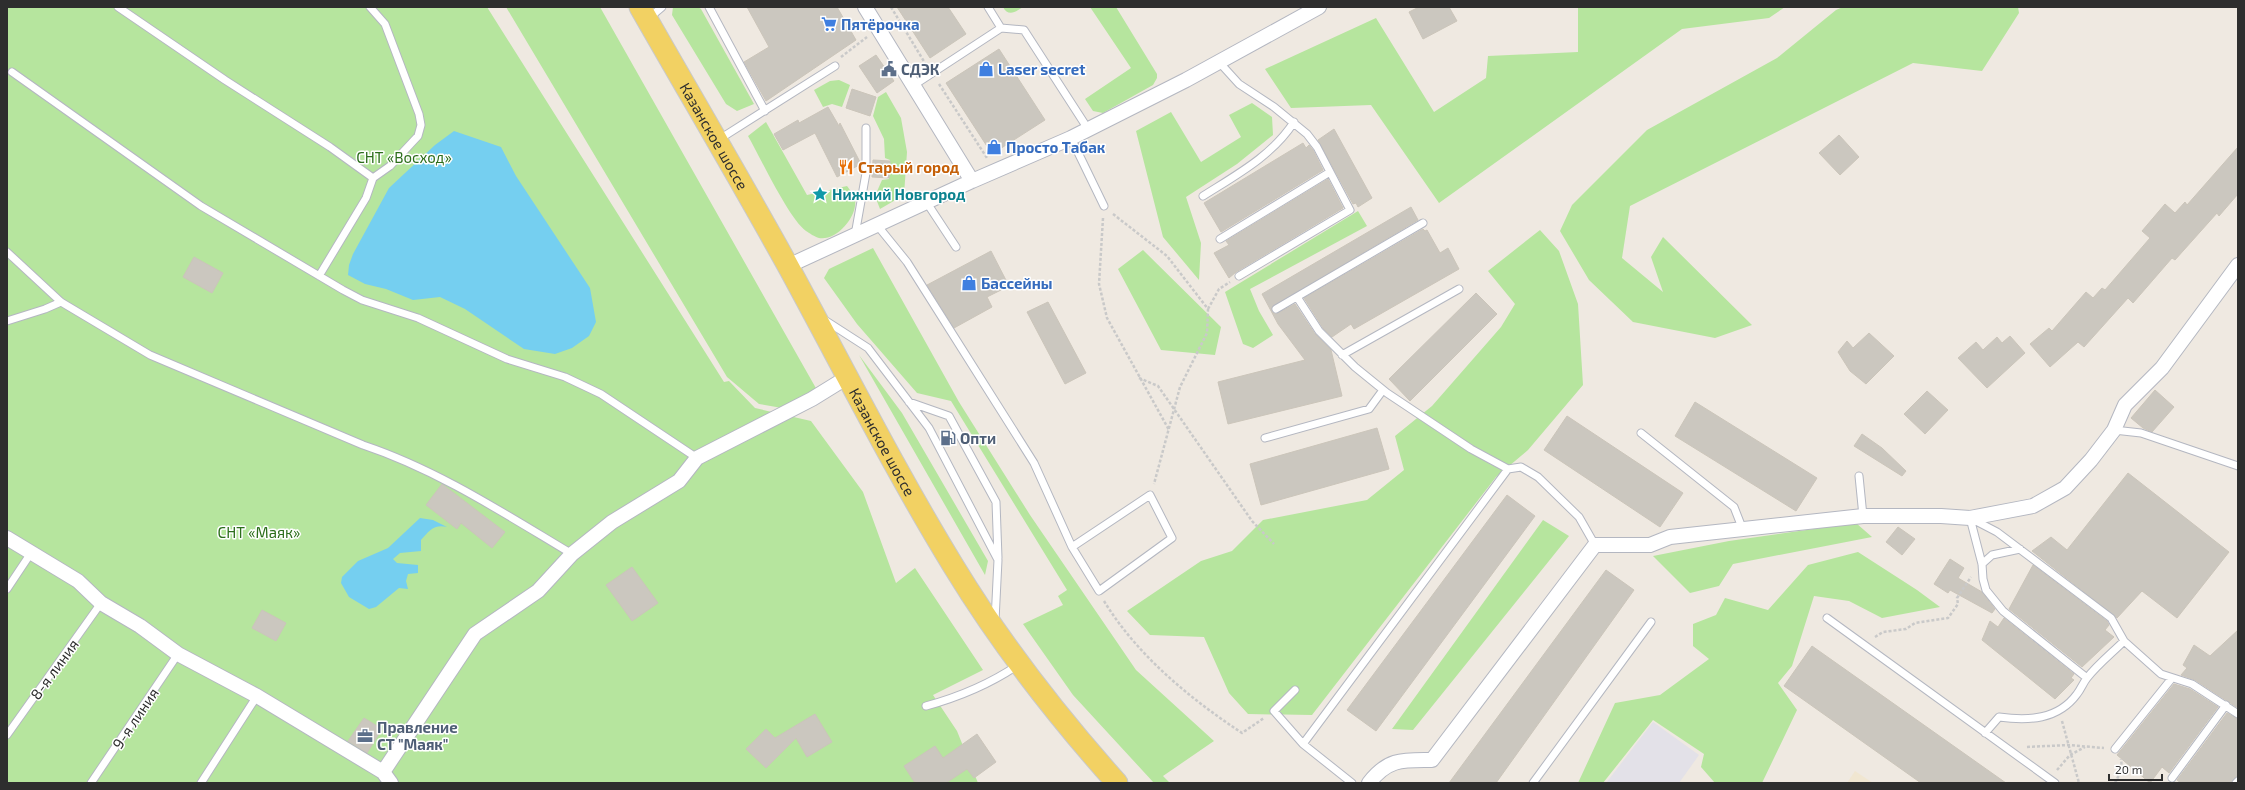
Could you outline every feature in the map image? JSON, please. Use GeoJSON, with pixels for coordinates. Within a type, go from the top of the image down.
{"type":"FeatureCollection","features":[{"type":"Feature","properties":{"kind":"main road","name":"Казанское шоссе"},"geometry":{"type":"LineString","coordinates":[[650,11],[716,141],[788,266],[846,378],[955,568],[995,629],[1050,705],[1117,783]]}},
{"type":"Feature","properties":{"kind":"street"},"geometry":{"type":"LineString","coordinates":[[865,7],[972,181]]}},
{"type":"Feature","properties":{"kind":"street"},"geometry":{"type":"LineString","coordinates":[[788,266],[972,181],[1071,138],[1218,62],[1319,7]]}},
{"type":"Feature","properties":{"kind":"street"},"geometry":{"type":"LineString","coordinates":[[1369,783],[1386,765],[1399,760],[1432,760],[1595,545],[1650,546],[1670,537],[1863,516],[1941,516],[1970,518],[2033,506],[2065,488],[2114,430],[2125,405],[2162,368],[2238,265]]}},
{"type":"Feature","properties":{"kind":"street"},"geometry":{"type":"LineString","coordinates":[[7,538],[78,580],[101,604],[140,626],[178,654],[257,696],[387,778],[475,634],[538,590],[572,554],[612,522],[679,481],[697,458],[812,399],[846,378]]}},
{"type":"Feature","properties":{"kind":"lane"},"geometry":{"type":"LineString","coordinates":[[118,7],[225,80],[330,147],[373,178]]}},
{"type":"Feature","properties":{"kind":"lane"},"geometry":{"type":"LineString","coordinates":[[319,276],[366,198],[373,178],[390,166],[418,136],[421,126],[419,114],[385,24],[370,7]]}},
{"type":"Feature","properties":{"kind":"lane"},"geometry":{"type":"LineString","coordinates":[[709,7],[765,111]]}},
{"type":"Feature","properties":{"kind":"lane"},"geometry":{"type":"LineString","coordinates":[[988,7],[1001,28]]}},
{"type":"Feature","properties":{"kind":"lane"},"geometry":{"type":"LineString","coordinates":[[914,86],[1001,28],[1024,30],[1088,129]]}},
{"type":"Feature","properties":{"kind":"lane"},"geometry":{"type":"LineString","coordinates":[[1218,62],[1239,84],[1294,122],[1317,147],[1350,210],[1239,276]]}},
{"type":"Feature","properties":{"kind":"lane"},"geometry":{"type":"LineString","coordinates":[[716,141],[835,66]]}},
{"type":"Feature","properties":{"kind":"lane"},"geometry":{"type":"LineString","coordinates":[[12,72],[201,206],[319,276],[362,300],[418,318],[507,359],[564,377],[601,394],[697,458]]}},
{"type":"Feature","properties":{"kind":"lane"},"geometry":{"type":"LineString","coordinates":[[1203,196],[1261,159],[1285,137],[1294,122]]}},
{"type":"Feature","properties":{"kind":"lane"},"geometry":{"type":"LineString","coordinates":[[855,236],[866,173],[866,128]]}},
{"type":"Feature","properties":{"kind":"lane"},"geometry":{"type":"LineString","coordinates":[[1071,138],[1104,206]]}},
{"type":"Feature","properties":{"kind":"lane"},"geometry":{"type":"LineString","coordinates":[[1220,240],[1330,172]]}},
{"type":"Feature","properties":{"kind":"lane"},"geometry":{"type":"LineString","coordinates":[[927,203],[956,247]]}},
{"type":"Feature","properties":{"kind":"lane"},"geometry":{"type":"LineString","coordinates":[[1276,309],[1423,223]]}},
{"type":"Feature","properties":{"kind":"lane"},"geometry":{"type":"LineString","coordinates":[[878,225],[907,262],[1034,463],[1072,547],[1099,591],[1172,538],[1150,495],[1072,547]]}},
{"type":"Feature","properties":{"kind":"lane"},"geometry":{"type":"LineString","coordinates":[[7,252],[61,302],[150,355],[363,445],[392,455],[468,492],[572,554]]}},
{"type":"Feature","properties":{"kind":"lane"},"geometry":{"type":"LineString","coordinates":[[1342,355],[1458,289]]}},
{"type":"Feature","properties":{"kind":"lane"},"geometry":{"type":"LineString","coordinates":[[1297,297],[1319,331],[1342,355],[1383,390],[1471,449],[1508,469],[1521,467],[1538,478],[1579,517],[1595,545]]}},
{"type":"Feature","properties":{"kind":"lane"},"geometry":{"type":"LineString","coordinates":[[7,321],[61,302]]}},
{"type":"Feature","properties":{"kind":"lane"},"geometry":{"type":"LineString","coordinates":[[813,314],[868,348],[929,428],[998,560]]}},
{"type":"Feature","properties":{"kind":"lane"},"geometry":{"type":"LineString","coordinates":[[1265,438],[1369,409],[1383,390]]}},
{"type":"Feature","properties":{"kind":"lane"},"geometry":{"type":"LineString","coordinates":[[909,402],[949,416],[996,502],[998,560],[995,629]]}},
{"type":"Feature","properties":{"kind":"lane"},"geometry":{"type":"LineString","coordinates":[[2114,430],[2141,434],[2238,466]]}},
{"type":"Feature","properties":{"kind":"lane"},"geometry":{"type":"LineString","coordinates":[[1641,433],[1734,507],[1743,530]]}},
{"type":"Feature","properties":{"kind":"lane"},"geometry":{"type":"LineString","coordinates":[[1303,744],[1508,469]]}},
{"type":"Feature","properties":{"kind":"lane"},"geometry":{"type":"LineString","coordinates":[[1859,476],[1863,516]]}},
{"type":"Feature","properties":{"kind":"lane"},"geometry":{"type":"LineString","coordinates":[[1970,518],[1997,532],[2111,618],[2124,641],[2162,674],[2192,684],[2238,714]]}},
{"type":"Feature","properties":{"kind":"lane"},"geometry":{"type":"LineString","coordinates":[[1970,518],[1982,564],[1986,590],[2003,611],[2087,678]]}},
{"type":"Feature","properties":{"kind":"lane"},"geometry":{"type":"LineString","coordinates":[[1982,564],[1992,555],[2020,549]]}},
{"type":"Feature","properties":{"kind":"lane"},"geometry":{"type":"LineString","coordinates":[[7,589],[31,552]]}},
{"type":"Feature","properties":{"kind":"lane","name":"8-я линия"},"geometry":{"type":"LineString","coordinates":[[7,735],[101,604]]}},
{"type":"Feature","properties":{"kind":"lane"},"geometry":{"type":"LineString","coordinates":[[1827,618],[2052,781]]}},
{"type":"Feature","properties":{"kind":"lane"},"geometry":{"type":"LineString","coordinates":[[1533,783],[1651,622]]}},
{"type":"Feature","properties":{"kind":"lane"},"geometry":{"type":"LineString","coordinates":[[1985,733],[1999,717],[2022,720],[2044,717],[2059,711],[2078,694],[2087,678],[2124,641]]}},
{"type":"Feature","properties":{"kind":"lane","name":"9-я линия"},"geometry":{"type":"LineString","coordinates":[[91,783],[178,654]]}},
{"type":"Feature","properties":{"kind":"lane"},"geometry":{"type":"LineString","coordinates":[[926,706],[948,700],[993,682],[1020,664]]}},
{"type":"Feature","properties":{"kind":"lane"},"geometry":{"type":"LineString","coordinates":[[2115,749],[2172,678]]}},
{"type":"Feature","properties":{"kind":"lane"},"geometry":{"type":"LineString","coordinates":[[1295,690],[1274,711],[1303,744],[1352,783]]}},
{"type":"Feature","properties":{"kind":"lane"},"geometry":{"type":"LineString","coordinates":[[201,783],[257,696]]}},
{"type":"Feature","properties":{"kind":"lane"},"geometry":{"type":"LineString","coordinates":[[2172,778],[2226,705]]}},
{"type":"Feature","properties":{"kind":"path"},"geometry":{"type":"LineString","coordinates":[[891,7],[932,74],[989,161]]}},
{"type":"Feature","properties":{"kind":"path"},"geometry":{"type":"LineString","coordinates":[[842,55],[858,45]]}},
{"type":"Feature","properties":{"kind":"path"},"geometry":{"type":"LineString","coordinates":[[1104,206],[1139,236],[1167,256],[1208,309]]}},
{"type":"Feature","properties":{"kind":"path"},"geometry":{"type":"LineString","coordinates":[[1104,206],[1099,284],[1107,318],[1169,430]]}},
{"type":"Feature","properties":{"kind":"path"},"geometry":{"type":"LineString","coordinates":[[1150,495],[1180,387],[1207,333],[1208,309],[1218,289],[1239,276]]}},
{"type":"Feature","properties":{"kind":"path"},"geometry":{"type":"LineString","coordinates":[[1139,378],[1158,386],[1175,407],[1252,521],[1274,544]]}},
{"type":"Feature","properties":{"kind":"path"},"geometry":{"type":"LineString","coordinates":[[1862,644],[1883,632],[1906,629],[1915,623],[1948,618],[1958,604],[1957,598],[1982,564]]}},
{"type":"Feature","properties":{"kind":"path"},"geometry":{"type":"LineString","coordinates":[[1099,591],[1119,624],[1152,661],[1211,713],[1242,732],[1274,711]]}},
{"type":"Feature","properties":{"kind":"path"},"geometry":{"type":"LineString","coordinates":[[2059,711],[2079,783]]}},
{"type":"Feature","properties":{"kind":"path"},"geometry":{"type":"LineString","coordinates":[[2014,754],[2031,746],[2068,745],[2115,749],[2121,759],[2122,769],[2115,783]]}},
{"type":"Feature","properties":{"kind":"path"},"geometry":{"type":"LineString","coordinates":[[2052,781],[2070,755],[2085,747]]}},
{"type":"Feature","properties":{"kind":"shaded area"},"geometry":{"type":"Polygon","coordinates":[[[1653,722],[1699,755],[1679,783],[1606,783],[1653,722]]]}},
{"type":"Feature","properties":{"kind":"shaded area"},"geometry":{"type":"Polygon","coordinates":[[[1855,771],[1873,783],[1847,783],[1855,771]]]}},
{"type":"Feature","properties":{"kind":"green space","name":"СНТ «Маяк»"},"geometry":{"type":"Polygon","coordinates":[[[7,7],[487,7],[724,382],[729,381],[755,408],[811,421],[863,492],[896,583],[915,568],[983,670],[933,695],[957,731],[978,783],[7,783],[7,7]]]}},
{"type":"Feature","properties":{"kind":"green space"},"geometry":{"type":"Polygon","coordinates":[[[506,7],[600,7],[817,390],[782,408],[759,404],[727,377],[506,7]]]}},
{"type":"Feature","properties":{"kind":"green space"},"geometry":{"type":"Polygon","coordinates":[[[673,7],[698,7],[701,9],[754,104],[737,111],[726,104],[672,15],[673,7]]]}},
{"type":"Feature","properties":{"kind":"green space"},"geometry":{"type":"Polygon","coordinates":[[[1003,7],[1023,7],[1010,13],[1003,7]]]}},
{"type":"Feature","properties":{"kind":"green space"},"geometry":{"type":"Polygon","coordinates":[[[1090,7],[1116,7],[1157,74],[1157,78],[1153,85],[1103,113],[1093,111],[1085,99],[1131,68],[1090,7]]]}},
{"type":"Feature","properties":{"kind":"green space"},"geometry":{"type":"Polygon","coordinates":[[[1578,7],[1785,7],[1769,18],[1682,29],[1439,203],[1371,105],[1291,108],[1265,69],[1376,18],[1434,112],[1486,78],[1488,56],[1578,52],[1578,7]]]}},
{"type":"Feature","properties":{"kind":"green space"},"geometry":{"type":"Polygon","coordinates":[[[1843,7],[2018,7],[2019,13],[1982,71],[1913,63],[1630,206],[1622,258],[1663,292],[1651,257],[1663,237],[1752,325],[1715,338],[1633,322],[1589,280],[1560,231],[1572,205],[1647,130],[1777,58],[1836,10],[1843,7]]]}},
{"type":"Feature","properties":{"kind":"green space"},"geometry":{"type":"Polygon","coordinates":[[[839,80],[850,85],[842,107],[832,104],[823,107],[814,90],[830,81],[839,80]]]}},
{"type":"Feature","properties":{"kind":"green space"},"geometry":{"type":"Polygon","coordinates":[[[886,92],[901,118],[907,152],[904,195],[880,209],[875,196],[882,180],[889,179],[890,160],[885,158],[884,139],[873,116],[878,97],[886,92]]]}},
{"type":"Feature","properties":{"kind":"green space"},"geometry":{"type":"Polygon","coordinates":[[[1252,103],[1272,117],[1273,135],[1237,164],[1186,197],[1201,243],[1199,280],[1163,237],[1136,131],[1171,112],[1201,162],[1241,137],[1229,115],[1252,103]]]}},
{"type":"Feature","properties":{"kind":"green space"},"geometry":{"type":"Polygon","coordinates":[[[766,122],[807,195],[847,186],[853,194],[855,206],[850,220],[833,236],[819,238],[806,231],[791,214],[783,201],[748,136],[766,122]]]}},
{"type":"Feature","properties":{"kind":"green space"},"geometry":{"type":"Polygon","coordinates":[[[1358,211],[1367,226],[1250,289],[1259,311],[1273,335],[1253,348],[1243,344],[1225,292],[1358,211]]]}},
{"type":"Feature","properties":{"kind":"green space"},"geometry":{"type":"Polygon","coordinates":[[[1540,230],[1559,251],[1578,304],[1583,385],[1528,450],[1496,477],[1312,715],[1248,714],[1229,693],[1204,637],[1150,635],[1127,611],[1201,561],[1232,551],[1263,520],[1367,500],[1404,470],[1395,436],[1432,406],[1501,327],[1515,304],[1488,271],[1540,230]]]}},
{"type":"Feature","properties":{"kind":"green space"},"geometry":{"type":"Polygon","coordinates":[[[873,248],[959,402],[1030,515],[1136,670],[1214,741],[1163,776],[1170,783],[1154,783],[1073,695],[1023,624],[1063,605],[1058,596],[1067,590],[951,401],[917,393],[857,324],[824,278],[829,269],[873,248]]]}},
{"type":"Feature","properties":{"kind":"green space"},"geometry":{"type":"Polygon","coordinates":[[[1143,250],[1221,327],[1215,355],[1161,350],[1118,269],[1143,250]]]}},
{"type":"Feature","properties":{"kind":"green space"},"geometry":{"type":"Polygon","coordinates":[[[859,355],[902,413],[988,561],[985,575],[859,355]]]}},
{"type":"Feature","properties":{"kind":"green space"},"geometry":{"type":"Polygon","coordinates":[[[1543,520],[1569,536],[1413,730],[1392,729],[1543,520]]]}},
{"type":"Feature","properties":{"kind":"green space"},"geometry":{"type":"Polygon","coordinates":[[[1856,523],[1872,537],[1733,564],[1719,586],[1690,593],[1653,556],[1729,541],[1856,523]]]}},
{"type":"Feature","properties":{"kind":"green space"},"geometry":{"type":"Polygon","coordinates":[[[1858,552],[1917,590],[1940,607],[1882,618],[1849,601],[1814,596],[1792,666],[1778,683],[1797,710],[1762,783],[1715,783],[1701,767],[1704,754],[1653,720],[1603,783],[1578,783],[1615,703],[1660,695],[1709,659],[1693,646],[1693,624],[1716,615],[1725,598],[1768,610],[1808,565],[1858,552]]]}},
{"type":"Feature","properties":{"kind":"water"},"geometry":{"type":"Polygon","coordinates":[[[454,131],[501,147],[516,176],[590,288],[596,322],[589,336],[572,348],[555,354],[524,349],[465,309],[440,297],[413,300],[386,289],[365,284],[348,275],[349,265],[353,254],[389,188],[435,145],[454,131]]]}},
{"type":"Feature","properties":{"kind":"water"},"geometry":{"type":"Polygon","coordinates":[[[420,518],[433,520],[447,527],[439,526],[429,531],[421,540],[421,551],[400,553],[393,559],[397,563],[418,565],[418,573],[408,574],[406,581],[408,589],[399,588],[376,607],[369,609],[349,597],[341,583],[342,577],[358,561],[388,548],[420,518]]]}},
{"type":"Feature","properties":{"kind":"building"},"geometry":{"type":"Polygon","coordinates":[[[747,7],[837,7],[856,40],[766,101],[744,62],[769,47],[747,7]]]}},
{"type":"Feature","properties":{"kind":"building"},"geometry":{"type":"Polygon","coordinates":[[[897,7],[948,7],[966,34],[930,58],[897,7]]]}},
{"type":"Feature","properties":{"kind":"building"},"geometry":{"type":"Polygon","coordinates":[[[1419,7],[1449,7],[1457,21],[1423,39],[1409,12],[1419,7]]]}},
{"type":"Feature","properties":{"kind":"building"},"geometry":{"type":"Polygon","coordinates":[[[999,49],[1045,120],[992,154],[946,83],[999,49]]]}},
{"type":"Feature","properties":{"kind":"building"},"geometry":{"type":"Polygon","coordinates":[[[876,55],[894,81],[877,93],[859,66],[876,55]]]}},
{"type":"Feature","properties":{"kind":"building"},"geometry":{"type":"Polygon","coordinates":[[[852,89],[876,97],[870,116],[846,108],[852,89]]]}},
{"type":"Feature","properties":{"kind":"building"},"geometry":{"type":"Polygon","coordinates":[[[828,107],[839,126],[840,123],[861,164],[837,177],[815,133],[783,150],[774,134],[798,120],[799,123],[828,107]]]}},
{"type":"Feature","properties":{"kind":"building"},"geometry":{"type":"Polygon","coordinates":[[[1334,129],[1372,198],[1358,207],[1356,203],[1353,204],[1318,140],[1334,129]]]}},
{"type":"Feature","properties":{"kind":"building"},"geometry":{"type":"Polygon","coordinates":[[[1839,135],[1859,157],[1840,175],[1819,153],[1839,135]]]}},
{"type":"Feature","properties":{"kind":"building"},"geometry":{"type":"Polygon","coordinates":[[[1303,143],[1306,148],[1309,145],[1313,150],[1323,170],[1221,232],[1204,203],[1303,143]]]}},
{"type":"Feature","properties":{"kind":"building"},"geometry":{"type":"Polygon","coordinates":[[[2238,147],[2238,194],[2219,216],[2217,213],[2175,260],[2172,258],[2133,303],[2128,298],[2084,347],[2078,342],[2050,367],[2030,344],[2049,328],[2052,331],[2086,292],[2093,298],[2102,288],[2105,290],[2150,238],[2142,231],[2165,204],[2175,213],[2185,202],[2187,205],[2238,147]]]}},
{"type":"Feature","properties":{"kind":"building"},"geometry":{"type":"Polygon","coordinates":[[[873,160],[890,161],[889,178],[872,177],[873,160]]]}},
{"type":"Feature","properties":{"kind":"building"},"geometry":{"type":"Polygon","coordinates":[[[1328,179],[1343,208],[1236,272],[1229,278],[1214,253],[1229,245],[1226,241],[1328,179]]]}},
{"type":"Feature","properties":{"kind":"building"},"geometry":{"type":"Polygon","coordinates":[[[1411,207],[1418,220],[1272,307],[1272,312],[1276,314],[1295,304],[1315,334],[1331,350],[1342,396],[1228,424],[1218,382],[1305,360],[1278,324],[1262,294],[1411,207]]]}},
{"type":"Feature","properties":{"kind":"building"},"geometry":{"type":"Polygon","coordinates":[[[1423,229],[1425,231],[1427,230],[1440,253],[1448,248],[1459,269],[1354,329],[1351,324],[1332,337],[1323,328],[1304,298],[1423,229]]]}},
{"type":"Feature","properties":{"kind":"building"},"geometry":{"type":"Polygon","coordinates":[[[991,251],[1009,286],[987,297],[992,307],[954,328],[927,285],[991,251]]]}},
{"type":"Feature","properties":{"kind":"building"},"geometry":{"type":"Polygon","coordinates":[[[194,257],[223,273],[212,293],[183,277],[194,257]]]}},
{"type":"Feature","properties":{"kind":"building"},"geometry":{"type":"Polygon","coordinates":[[[1476,293],[1497,314],[1410,401],[1389,379],[1476,293]]]}},
{"type":"Feature","properties":{"kind":"building"},"geometry":{"type":"Polygon","coordinates":[[[1048,302],[1086,373],[1065,384],[1027,312],[1048,302]]]}},
{"type":"Feature","properties":{"kind":"building"},"geometry":{"type":"Polygon","coordinates":[[[1869,333],[1894,356],[1866,384],[1850,371],[1838,352],[1847,341],[1853,348],[1869,333]]]}},
{"type":"Feature","properties":{"kind":"building"},"geometry":{"type":"Polygon","coordinates":[[[2010,336],[2025,353],[1987,388],[1958,358],[1976,342],[1983,350],[1997,337],[2002,343],[2010,336]]]}},
{"type":"Feature","properties":{"kind":"building"},"geometry":{"type":"Polygon","coordinates":[[[2155,390],[2174,407],[2152,432],[2143,428],[2131,418],[2155,390]]]}},
{"type":"Feature","properties":{"kind":"building"},"geometry":{"type":"Polygon","coordinates":[[[1927,391],[1948,410],[1925,434],[1904,414],[1927,391]]]}},
{"type":"Feature","properties":{"kind":"building"},"geometry":{"type":"Polygon","coordinates":[[[1695,402],[1817,478],[1796,511],[1675,436],[1695,402]]]}},
{"type":"Feature","properties":{"kind":"building"},"geometry":{"type":"Polygon","coordinates":[[[1567,416],[1683,493],[1660,527],[1544,450],[1567,416]]]}},
{"type":"Feature","properties":{"kind":"building"},"geometry":{"type":"Polygon","coordinates":[[[1377,428],[1389,469],[1261,505],[1250,464],[1377,428]]]}},
{"type":"Feature","properties":{"kind":"building"},"geometry":{"type":"Polygon","coordinates":[[[1862,434],[1882,448],[1906,471],[1902,476],[1854,446],[1862,434]]]}},
{"type":"Feature","properties":{"kind":"building"},"geometry":{"type":"Polygon","coordinates":[[[2128,473],[2229,552],[2177,618],[2142,591],[2117,618],[2032,551],[2051,537],[2067,550],[2128,473]]]}},
{"type":"Feature","properties":{"kind":"building"},"geometry":{"type":"Polygon","coordinates":[[[442,484],[505,532],[492,548],[461,523],[457,529],[426,505],[442,484]]]}},
{"type":"Feature","properties":{"kind":"building"},"geometry":{"type":"Polygon","coordinates":[[[1507,495],[1535,516],[1376,731],[1347,710],[1507,495]]]}},
{"type":"Feature","properties":{"kind":"building"},"geometry":{"type":"Polygon","coordinates":[[[1898,527],[1915,539],[1902,555],[1886,542],[1898,527]]]}},
{"type":"Feature","properties":{"kind":"building"},"geometry":{"type":"Polygon","coordinates":[[[1950,559],[1964,568],[1958,578],[1982,592],[1995,609],[1992,613],[1950,590],[1948,593],[1934,584],[1950,559]]]}},
{"type":"Feature","properties":{"kind":"building"},"geometry":{"type":"Polygon","coordinates":[[[2033,565],[2107,621],[2109,625],[2105,630],[2114,637],[2082,667],[2009,609],[2033,565]]]}},
{"type":"Feature","properties":{"kind":"building"},"geometry":{"type":"Polygon","coordinates":[[[632,567],[658,603],[632,621],[606,585],[632,567]]]}},
{"type":"Feature","properties":{"kind":"building"},"geometry":{"type":"Polygon","coordinates":[[[1606,570],[1634,590],[1496,783],[1449,783],[1606,570]]]}},
{"type":"Feature","properties":{"kind":"building"},"geometry":{"type":"Polygon","coordinates":[[[262,610],[286,623],[276,641],[252,628],[262,610]]]}},
{"type":"Feature","properties":{"kind":"building"},"geometry":{"type":"Polygon","coordinates":[[[2004,618],[2074,674],[2071,678],[2074,680],[2055,699],[1982,640],[1990,621],[1998,627],[2004,618]]]}},
{"type":"Feature","properties":{"kind":"building"},"geometry":{"type":"Polygon","coordinates":[[[2238,630],[2238,708],[2195,680],[2181,675],[2187,668],[2183,665],[2194,645],[2210,656],[2238,630]]]}},
{"type":"Feature","properties":{"kind":"building"},"geometry":{"type":"Polygon","coordinates":[[[1812,646],[2006,783],[1921,783],[1784,686],[1812,646]]]}},
{"type":"Feature","properties":{"kind":"building"},"geometry":{"type":"Polygon","coordinates":[[[2174,684],[2190,689],[2218,707],[2169,773],[2162,767],[2150,783],[2117,755],[2174,684]]]}},
{"type":"Feature","properties":{"kind":"building"},"geometry":{"type":"Polygon","coordinates":[[[2227,713],[2238,719],[2238,776],[2231,783],[2181,783],[2177,780],[2227,713]]]}},
{"type":"Feature","properties":{"kind":"building"},"geometry":{"type":"Polygon","coordinates":[[[815,714],[832,742],[807,757],[796,738],[766,768],[746,749],[766,729],[775,738],[815,714]]]}},
{"type":"Feature","properties":{"kind":"building","name":"Правление СТ \"Маяк\""},"geometry":{"type":"Polygon","coordinates":[[[364,718],[382,729],[367,753],[348,741],[364,718]]]}},
{"type":"Feature","properties":{"kind":"building"},"geometry":{"type":"Polygon","coordinates":[[[977,734],[996,762],[974,778],[967,769],[946,783],[915,783],[904,766],[935,746],[943,758],[977,734]]]}},
{"type":"Feature","properties":{"kind":"place","name":"Пятёрочка"},"geometry":{"type":"Point","coordinates":[829,24]}},
{"type":"Feature","properties":{"kind":"place","name":"СДЭК"},"geometry":{"type":"Point","coordinates":[889,69]}},
{"type":"Feature","properties":{"kind":"place","name":"Laser secret"},"geometry":{"type":"Point","coordinates":[986,69]}},
{"type":"Feature","properties":{"kind":"place","name":"Просто Табак"},"geometry":{"type":"Point","coordinates":[994,147]}},
{"type":"Feature","properties":{"kind":"place","name":"Старый город"},"geometry":{"type":"Point","coordinates":[846,167]}},
{"type":"Feature","properties":{"kind":"place","name":"Нижний Новгород"},"geometry":{"type":"Point","coordinates":[820,194]}},
{"type":"Feature","properties":{"kind":"place","name":"Бассейны"},"geometry":{"type":"Point","coordinates":[969,283]}},
{"type":"Feature","properties":{"kind":"place","name":"Опти"},"geometry":{"type":"Point","coordinates":[948,438]}},
{"type":"Feature","properties":{"kind":"place","name":"Правление СТ \"Маяк\""},"geometry":{"type":"Point","coordinates":[365,736]}},
{"type":"Feature","properties":{"kind":"park label","name":"СНТ «Восход»"},"geometry":{"type":"Point","coordinates":[404,157]}}]}
